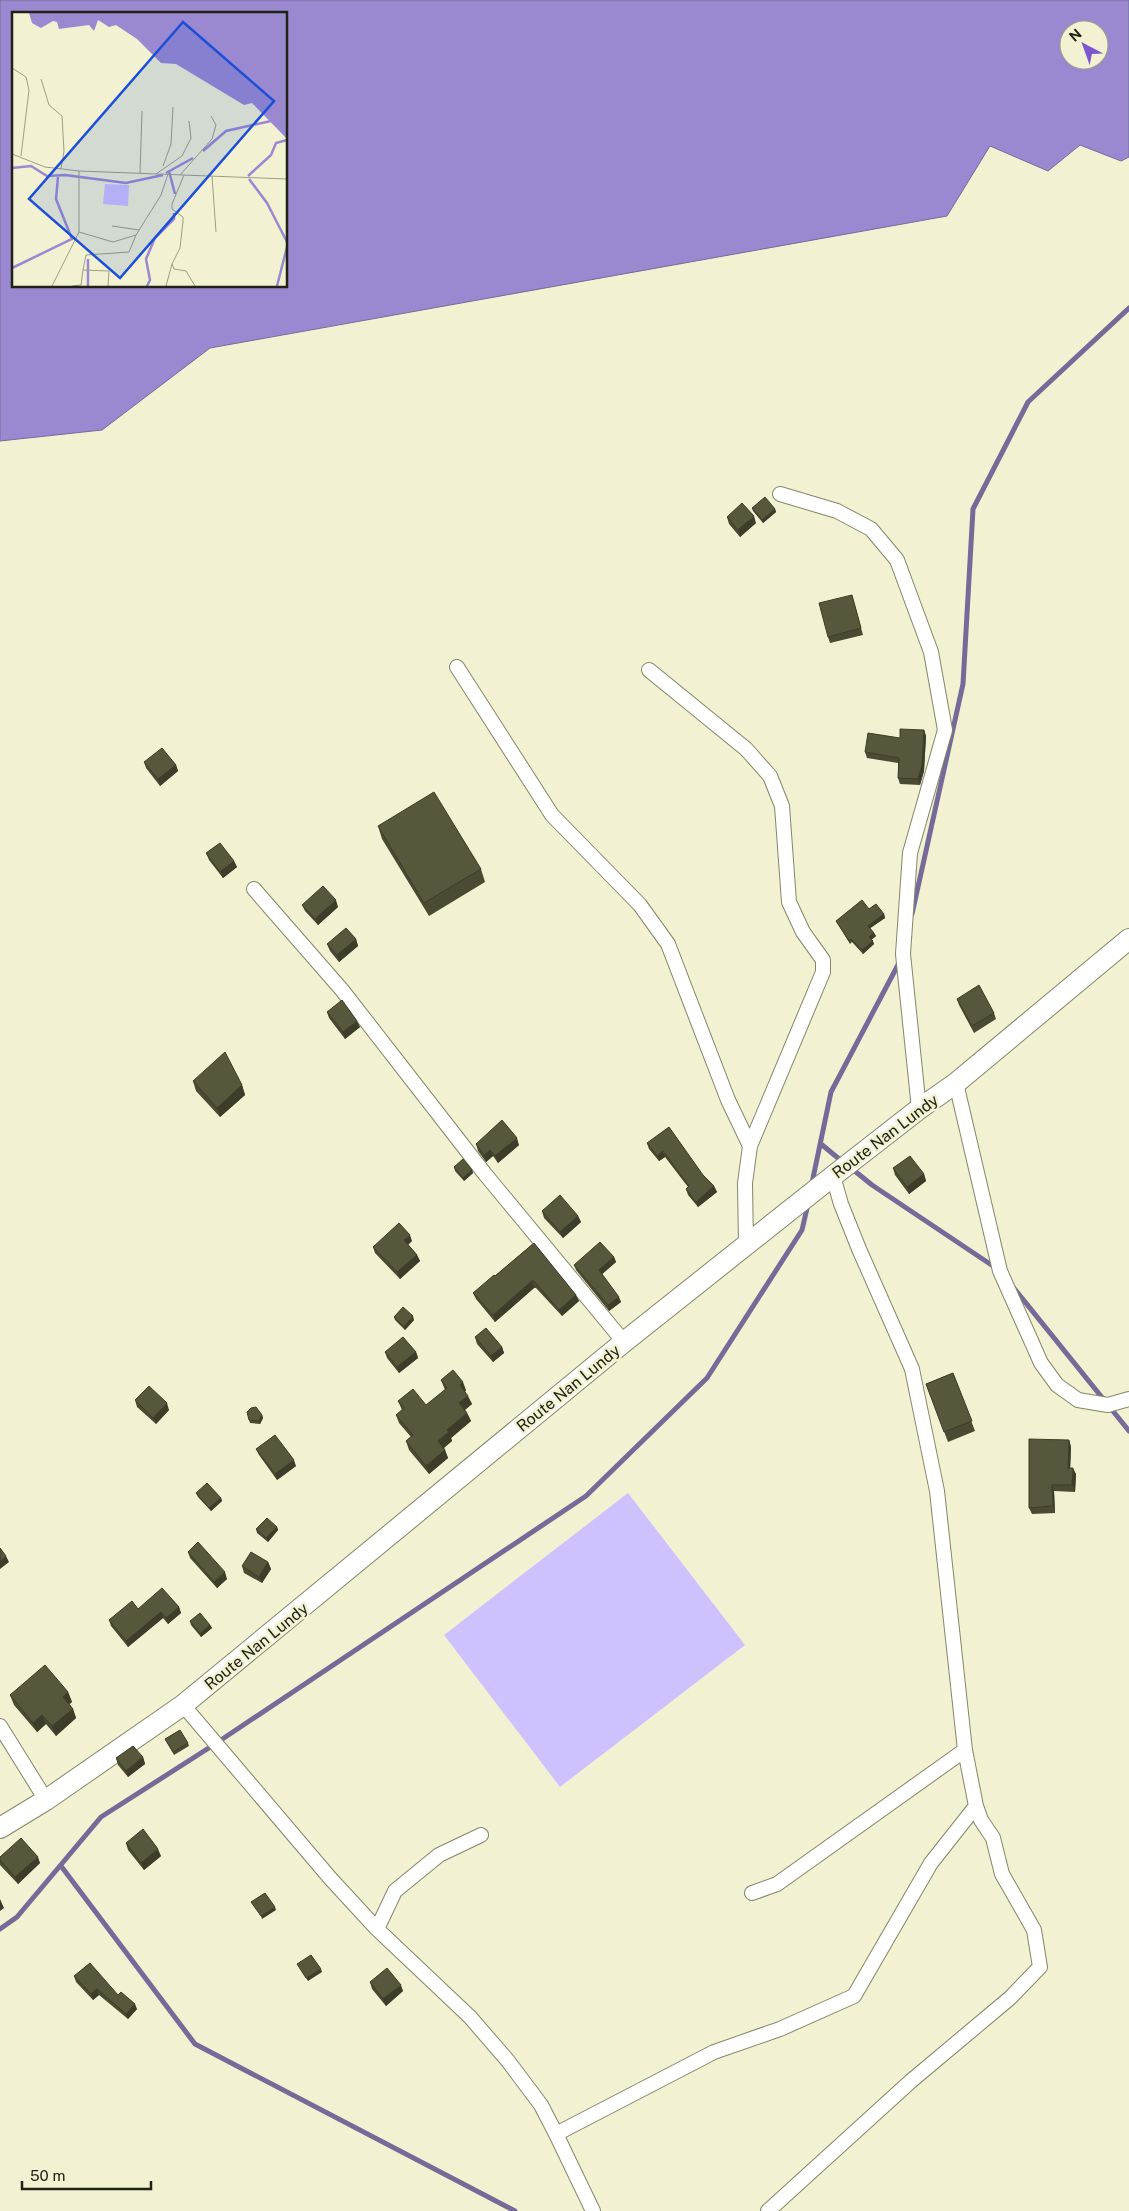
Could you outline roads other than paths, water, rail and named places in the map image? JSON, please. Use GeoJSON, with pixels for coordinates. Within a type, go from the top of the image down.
{"type":"FeatureCollection","features":[{"type":"Feature","properties":{"kind":"main road","name":"Route Nan Lundy"},"geometry":{"type":"LineString","coordinates":[[0,1828],[46,1800],[183,1705],[624,1342],[833,1176],[919,1109],[956,1083],[1129,938]]}},
{"type":"Feature","properties":{"kind":"street"},"geometry":{"type":"LineString","coordinates":[[780,494],[837,510],[871,529],[897,560],[931,652],[944,730],[910,853],[903,954],[919,1109]]}},
{"type":"Feature","properties":{"kind":"street"},"geometry":{"type":"LineString","coordinates":[[458,667],[552,815],[640,905],[668,944],[728,1100],[750,1146]]}},
{"type":"Feature","properties":{"kind":"street"},"geometry":{"type":"LineString","coordinates":[[649,670],[746,749],[770,776],[782,806],[789,902],[803,932],[823,960],[823,972],[750,1146],[745,1183],[746,1246]]}},
{"type":"Feature","properties":{"kind":"street"},"geometry":{"type":"LineString","coordinates":[[254,889],[342,990],[485,1174],[624,1342]]}},
{"type":"Feature","properties":{"kind":"street"},"geometry":{"type":"LineString","coordinates":[[956,1083],[1000,1271],[1041,1363],[1057,1385],[1078,1400],[1108,1406],[1129,1399]]}},
{"type":"Feature","properties":{"kind":"street"},"geometry":{"type":"LineString","coordinates":[[768,2211],[911,2081],[1010,1998],[1040,1967],[1034,1930],[1002,1874],[993,1838],[981,1820],[976,1806],[964,1750],[937,1491],[912,1369],[840,1204],[833,1176]]}},
{"type":"Feature","properties":{"kind":"street"},"geometry":{"type":"LineString","coordinates":[[183,1705],[215,1744],[270,1804],[330,1878],[376,1928],[470,2017],[489,2039],[541,2105],[593,2211]]}},
{"type":"Feature","properties":{"kind":"street"},"geometry":{"type":"LineString","coordinates":[[0,1726],[46,1800]]}},
{"type":"Feature","properties":{"kind":"street"},"geometry":{"type":"LineString","coordinates":[[752,1893],[777,1884],[964,1750]]}},
{"type":"Feature","properties":{"kind":"street"},"geometry":{"type":"LineString","coordinates":[[556,2134],[714,2052],[780,2029],[854,1996],[931,1863],[976,1806]]}},
{"type":"Feature","properties":{"kind":"street"},"geometry":{"type":"LineString","coordinates":[[376,1928],[395,1891],[439,1856],[481,1835]]}},
{"type":"Feature","properties":{"kind":"waterway"},"geometry":{"type":"LineString","coordinates":[[912,914],[963,684],[973,509],[1028,402],[1129,308]]}},
{"type":"Feature","properties":{"kind":"waterway"},"geometry":{"type":"LineString","coordinates":[[812,1183],[831,1092],[900,961]]}},
{"type":"Feature","properties":{"kind":"waterway"},"geometry":{"type":"LineString","coordinates":[[821,1144],[844,1163]]}},
{"type":"Feature","properties":{"kind":"waterway"},"geometry":{"type":"LineString","coordinates":[[851,1168],[872,1185],[996,1268]]}},
{"type":"Feature","properties":{"kind":"waterway"},"geometry":{"type":"LineString","coordinates":[[0,1929],[17,1917],[101,1817],[215,1744],[586,1496],[707,1378],[802,1230],[808,1204]]}},
{"type":"Feature","properties":{"kind":"waterway"},"geometry":{"type":"LineString","coordinates":[[1013,1287],[1129,1431]]}},
{"type":"Feature","properties":{"kind":"waterway"},"geometry":{"type":"LineString","coordinates":[[61,1866],[195,2044],[515,2211]]}}]}
